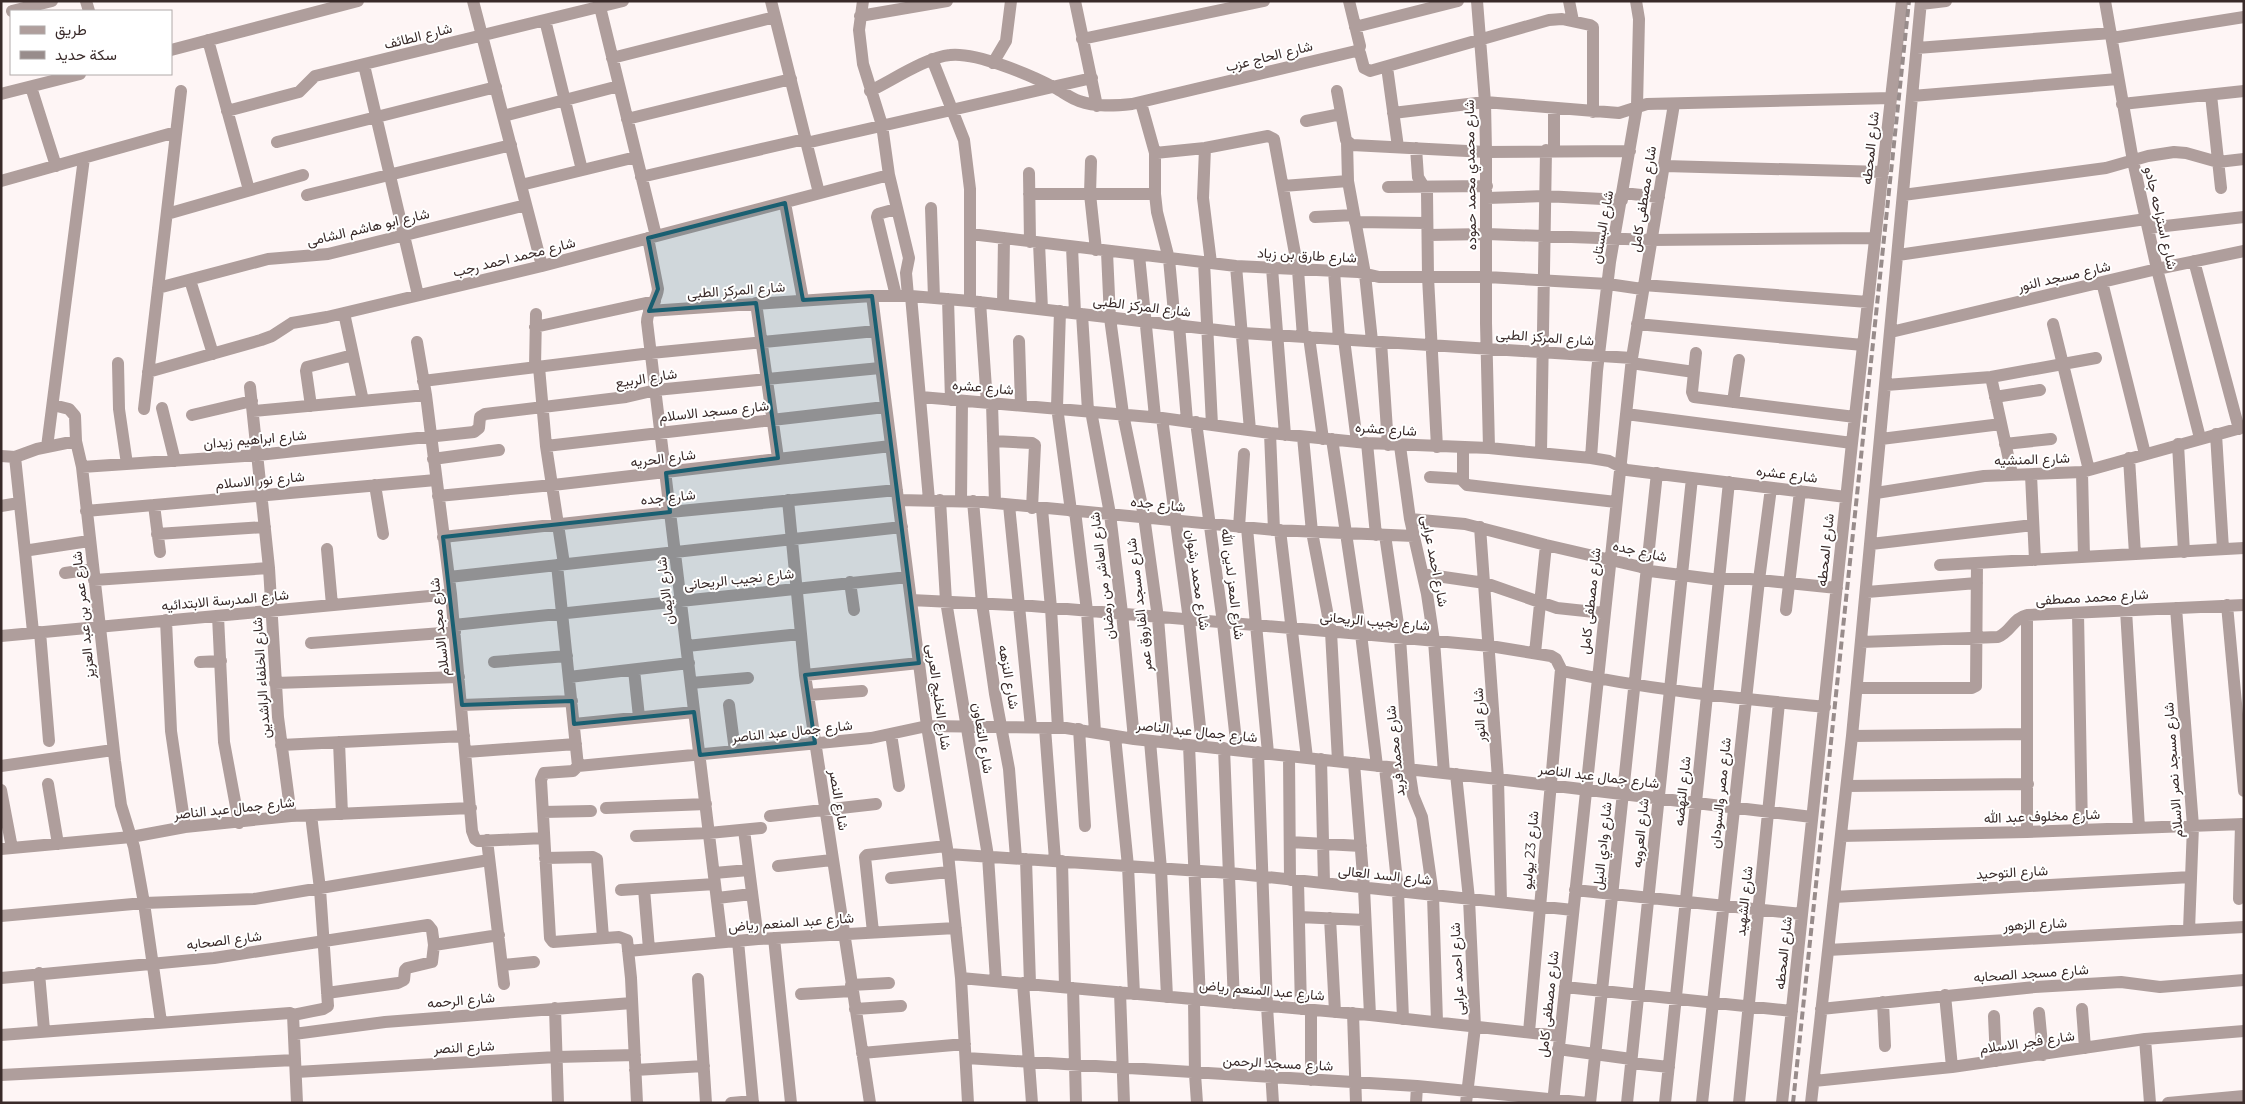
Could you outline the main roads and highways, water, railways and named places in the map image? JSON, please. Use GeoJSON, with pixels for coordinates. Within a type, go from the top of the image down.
{"type":"FeatureCollection","features":[{"type":"Feature","properties":{"kind":"railway"},"geometry":{"type":"LineString","coordinates":[[1793,1103],[1909,1]]}}]}
